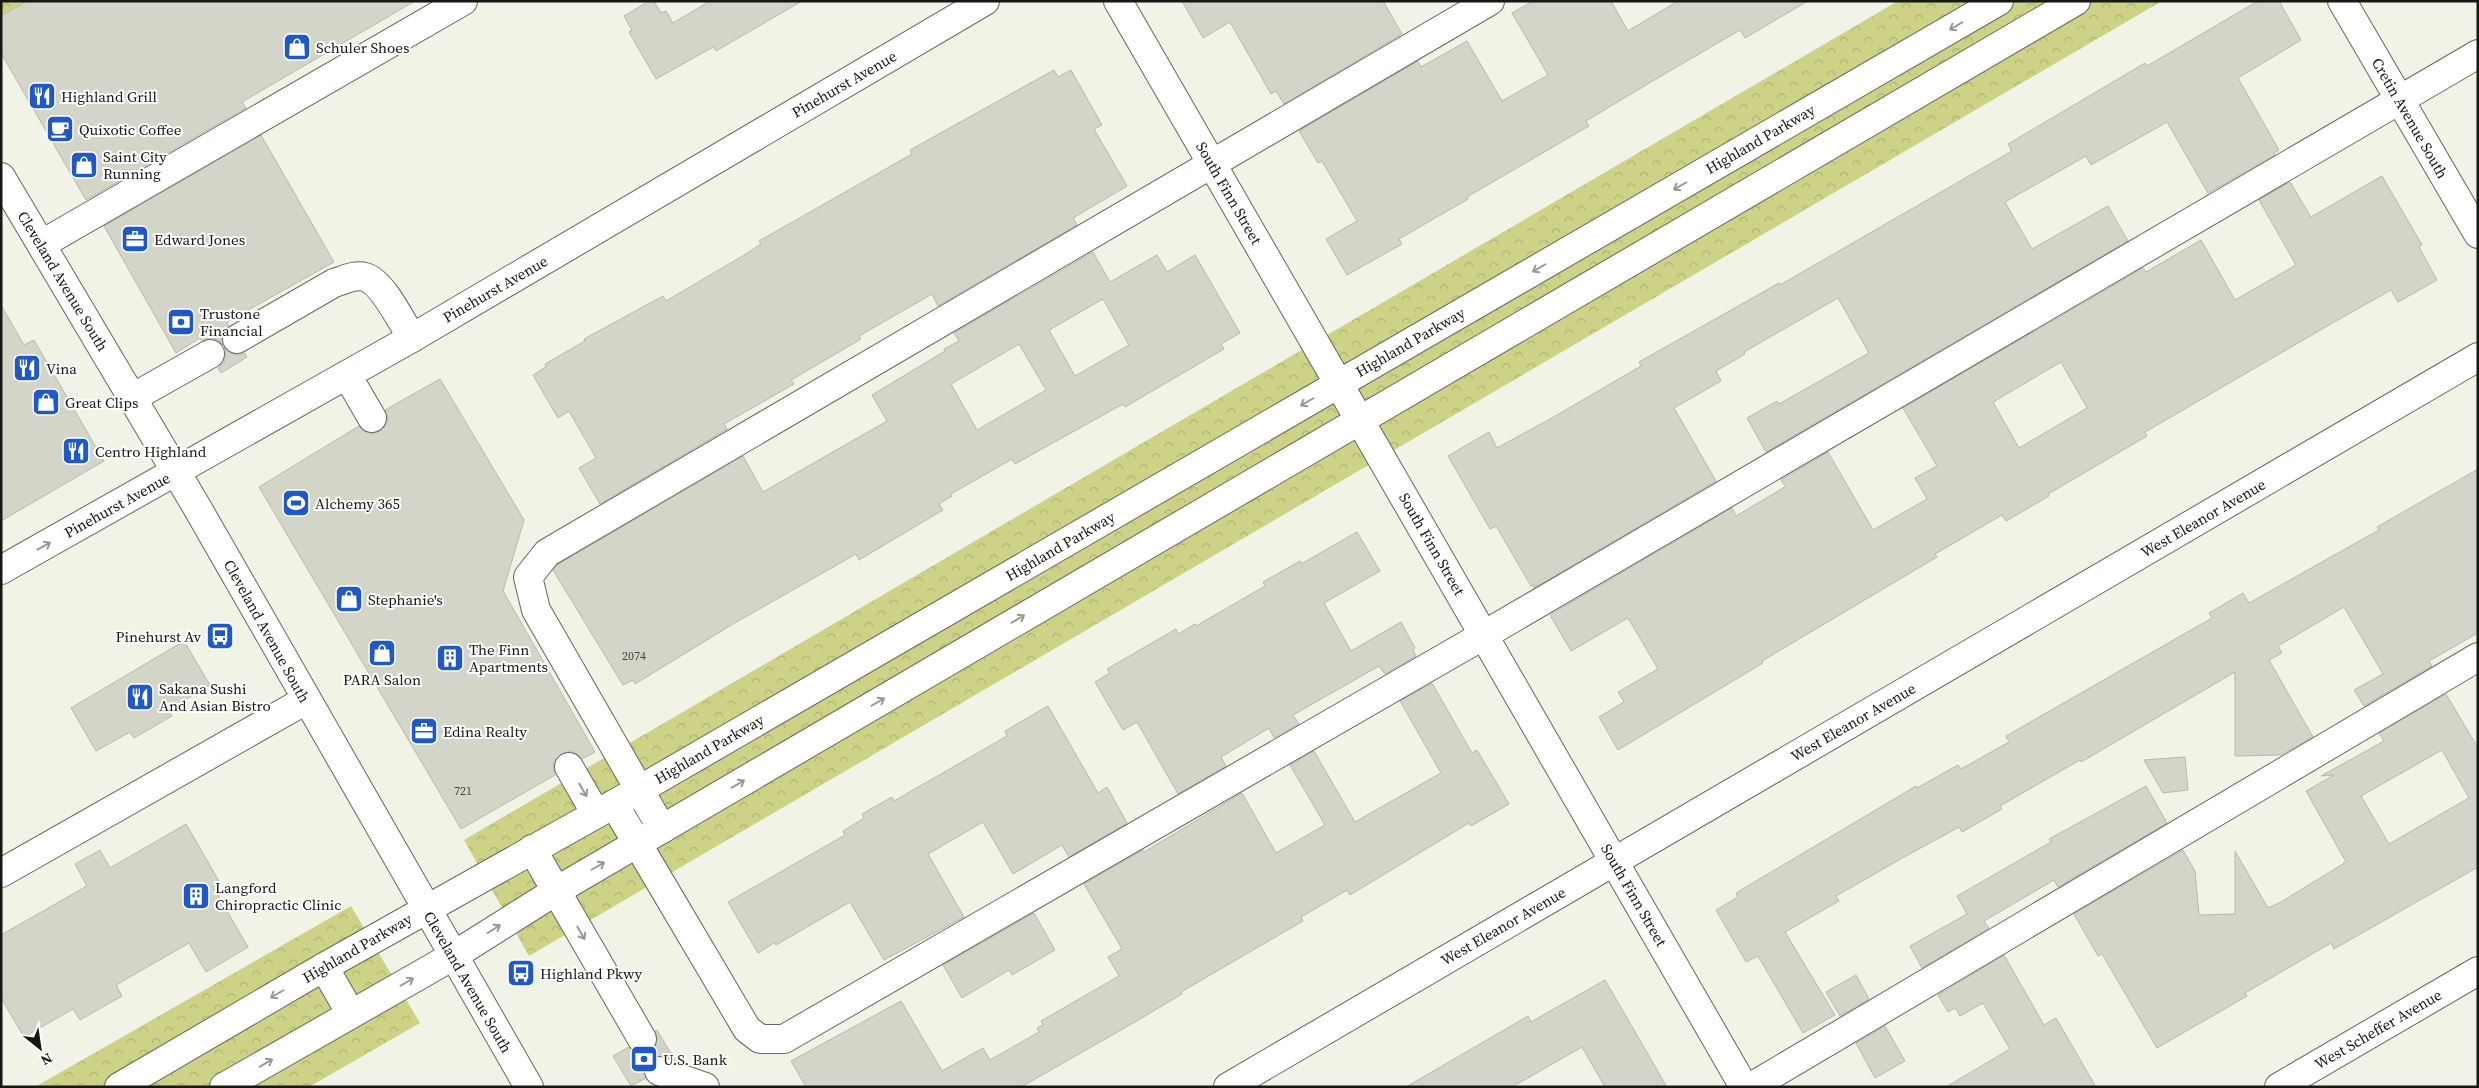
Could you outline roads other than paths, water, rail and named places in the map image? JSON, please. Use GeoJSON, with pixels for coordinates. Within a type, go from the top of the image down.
{"type":"FeatureCollection","features":[{"type":"Feature","properties":{"kind":"street"},"geometry":{"type":"LineString","coordinates":[[42,244],[463,1]]}},
{"type":"Feature","properties":{"kind":"street","name":"Pinehurst Avenue"},"geometry":{"type":"LineString","coordinates":[[1,570],[412,338],[985,1]]}},
{"type":"Feature","properties":{"kind":"street","name":"South Finn Street"},"geometry":{"type":"LineString","coordinates":[[1118,1],[1744,1087]]}},
{"type":"Feature","properties":{"kind":"street"},"geometry":{"type":"LineString","coordinates":[[662,829],[536,610],[528,577],[547,554],[1490,1]]}},
{"type":"Feature","properties":{"kind":"street","name":"Highland Parkway"},"geometry":{"type":"LineString","coordinates":[[119,1087],[324,967],[639,790],[1998,1]]}},
{"type":"Feature","properties":{"kind":"street"},"geometry":{"type":"LineString","coordinates":[[224,1087],[453,956],[556,891],[1359,419],[2076,1]]}},
{"type":"Feature","properties":{"kind":"street","name":"Cretin Avenue South"},"geometry":{"type":"LineString","coordinates":[[2342,1],[2478,234]]}},
{"type":"Feature","properties":{"kind":"street"},"geometry":{"type":"LineString","coordinates":[[569,767],[605,809],[638,843],[747,1030],[760,1039],[784,1039],[1484,635],[2478,54]]}},
{"type":"Feature","properties":{"kind":"street","name":"Cleveland Avenue South"},"geometry":{"type":"LineString","coordinates":[[1,178],[176,472],[529,1087]]}},
{"type":"Feature","properties":{"kind":"street"},"geometry":{"type":"LineString","coordinates":[[237,338],[334,283],[352,277],[366,277],[380,287],[412,338]]}},
{"type":"Feature","properties":{"kind":"street"},"geometry":{"type":"LineString","coordinates":[[132,398],[210,354]]}},
{"type":"Feature","properties":{"kind":"street","name":"West Eleanor Avenue"},"geometry":{"type":"LineString","coordinates":[[1228,1087],[2478,357]]}},
{"type":"Feature","properties":{"kind":"street"},"geometry":{"type":"LineString","coordinates":[[347,375],[372,418]]}},
{"type":"Feature","properties":{"kind":"street"},"geometry":{"type":"LineString","coordinates":[[1751,1087],[2478,657]]}},
{"type":"Feature","properties":{"kind":"street"},"geometry":{"type":"LineString","coordinates":[[1,873],[306,700]]}},
{"type":"Feature","properties":{"kind":"street"},"geometry":{"type":"LineString","coordinates":[[532,849],[642,1039]]}},
{"type":"Feature","properties":{"kind":"street"},"geometry":{"type":"LineString","coordinates":[[324,967],[351,1014]]}},
{"type":"Feature","properties":{"kind":"street","name":"West Scheffer Avenue"},"geometry":{"type":"LineString","coordinates":[[2279,1087],[2478,971]]}},
{"type":"Feature","properties":{"kind":"street"},"geometry":{"type":"LineString","coordinates":[[659,1071],[705,1087]]}},
{"type":"Feature","properties":{"kind":"tunnel"},"geometry":{"type":"LineString","coordinates":[[642,1039],[659,1071]]}},
{"type":"Feature","properties":{"kind":"place","name":"Schuler Shoes"},"geometry":{"type":"Point","coordinates":[297,47]}},
{"type":"Feature","properties":{"kind":"place","name":"Highland Grill"},"geometry":{"type":"Point","coordinates":[42,96]}},
{"type":"Feature","properties":{"kind":"place","name":"Quixotic Coffee"},"geometry":{"type":"Point","coordinates":[60,129]}},
{"type":"Feature","properties":{"kind":"place","name":"Saint City Running"},"geometry":{"type":"Point","coordinates":[84,165]}},
{"type":"Feature","properties":{"kind":"place","name":"Edward Jones"},"geometry":{"type":"Point","coordinates":[135,239]}},
{"type":"Feature","properties":{"kind":"place","name":"Trustone Financial"},"geometry":{"type":"Point","coordinates":[181,322]}},
{"type":"Feature","properties":{"kind":"place","name":"Vina"},"geometry":{"type":"Point","coordinates":[27,368]}},
{"type":"Feature","properties":{"kind":"place","name":"Great Clips"},"geometry":{"type":"Point","coordinates":[46,402]}},
{"type":"Feature","properties":{"kind":"place","name":"Centro Highland"},"geometry":{"type":"Point","coordinates":[76,451]}},
{"type":"Feature","properties":{"kind":"place","name":"Alchemy 365"},"geometry":{"type":"Point","coordinates":[296,503]}},
{"type":"Feature","properties":{"kind":"place","name":"Stephanie's"},"geometry":{"type":"Point","coordinates":[349,599]}},
{"type":"Feature","properties":{"kind":"place","name":"Pinehurst Av"},"geometry":{"type":"Point","coordinates":[220,636]}},
{"type":"Feature","properties":{"kind":"place","name":"PARA Salon"},"geometry":{"type":"Point","coordinates":[382,653]}},
{"type":"Feature","properties":{"kind":"place","name":"The Finn Apartments"},"geometry":{"type":"Point","coordinates":[450,658]}},
{"type":"Feature","properties":{"kind":"place","name":"Sakana Sushi And Asian Bistro"},"geometry":{"type":"Point","coordinates":[140,697]}},
{"type":"Feature","properties":{"kind":"place","name":"Edina Realty"},"geometry":{"type":"Point","coordinates":[424,731]}},
{"type":"Feature","properties":{"kind":"place","name":"Langford Chiropractic Clinic"},"geometry":{"type":"Point","coordinates":[196,896]}},
{"type":"Feature","properties":{"kind":"place","name":"Highland Pkwy"},"geometry":{"type":"Point","coordinates":[521,973]}},
{"type":"Feature","properties":{"kind":"place","name":"U.S. Bank"},"geometry":{"type":"Point","coordinates":[644,1059]}}]}
